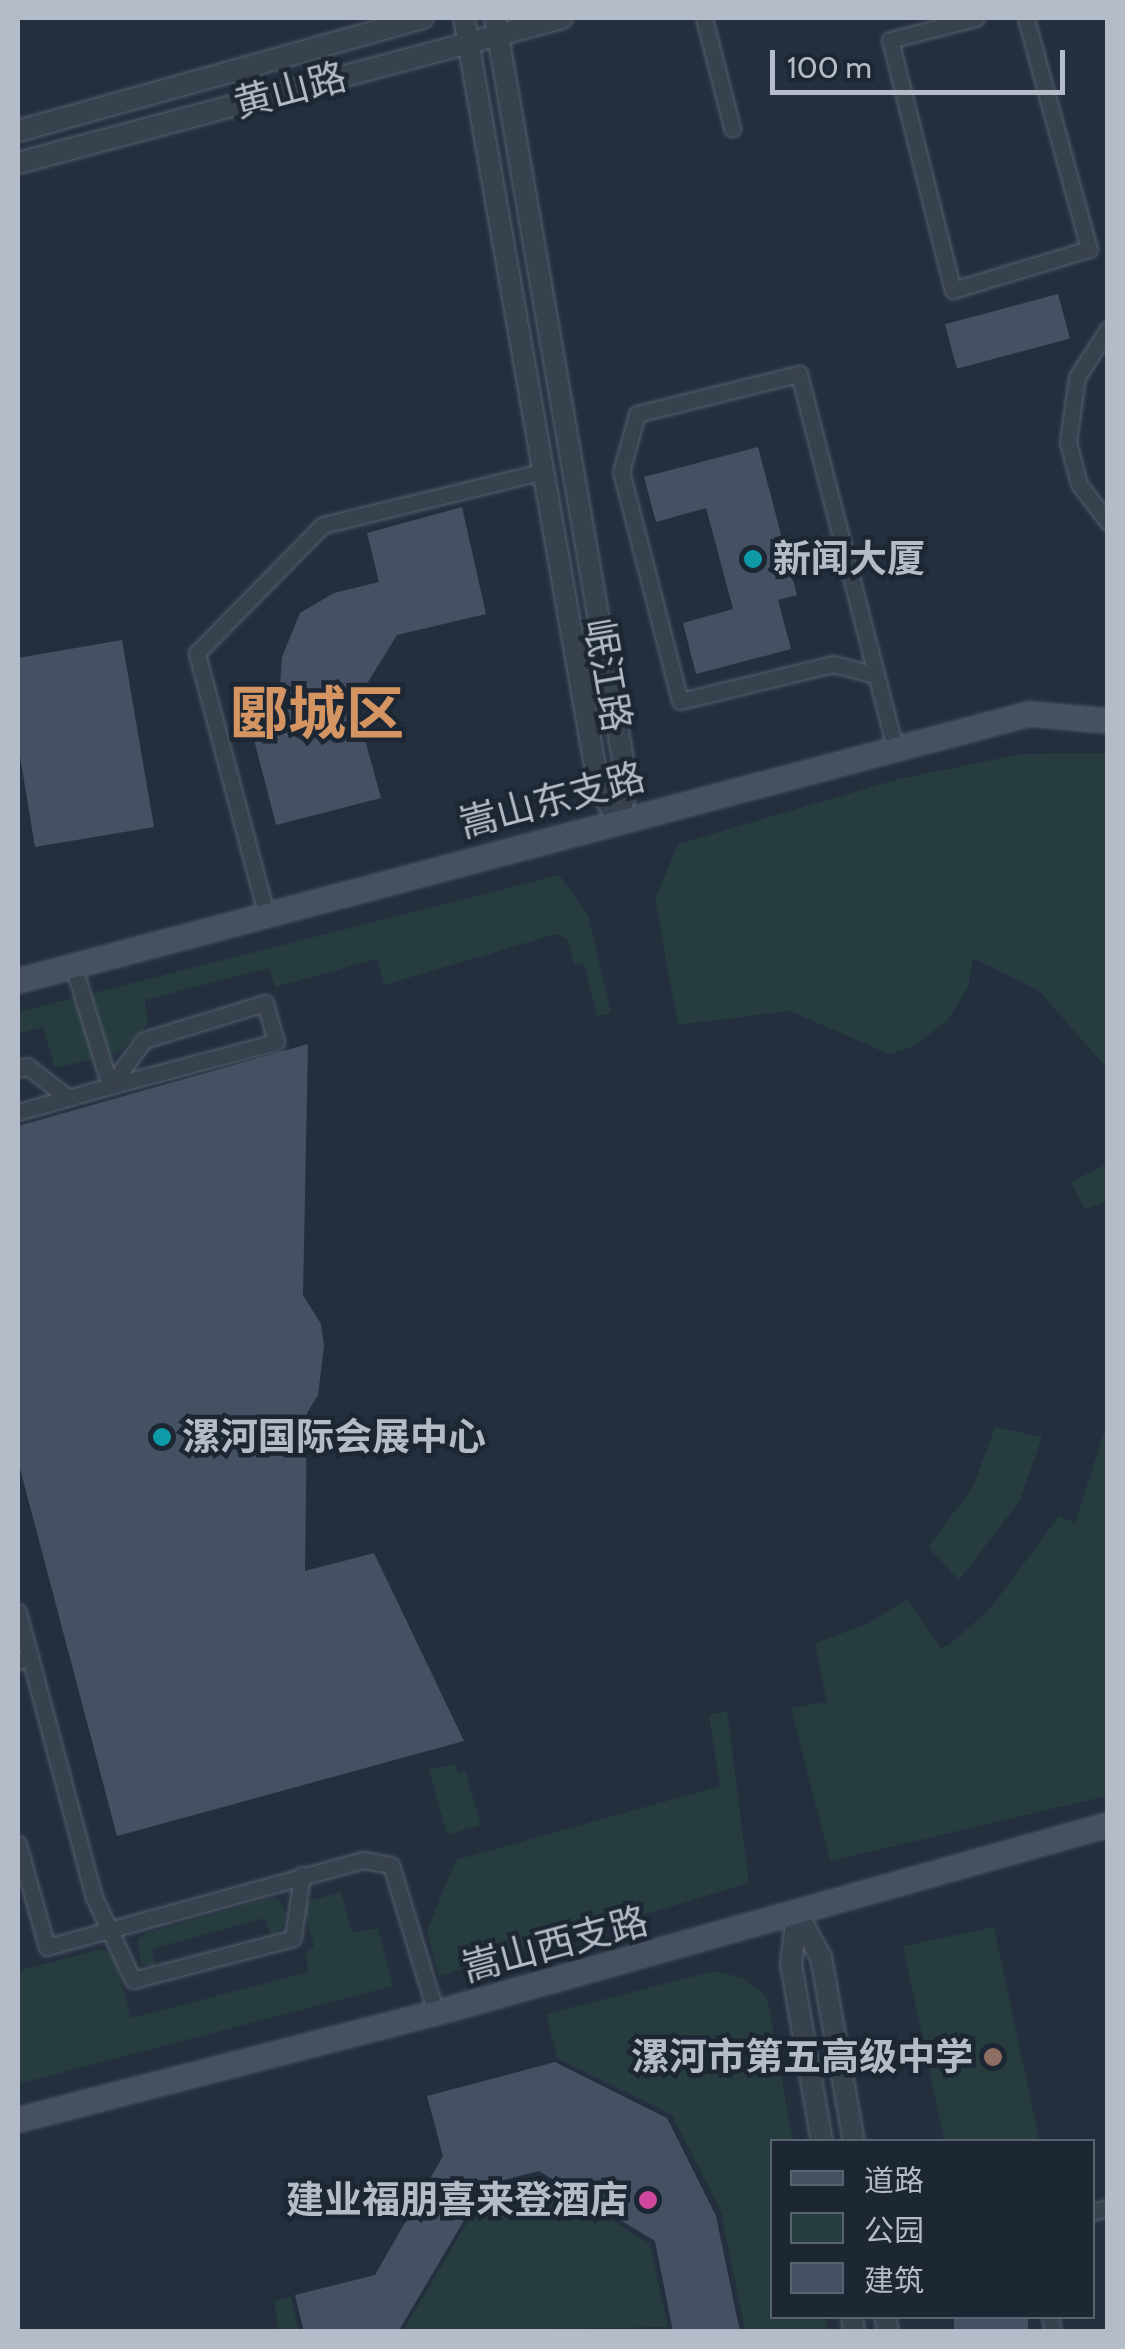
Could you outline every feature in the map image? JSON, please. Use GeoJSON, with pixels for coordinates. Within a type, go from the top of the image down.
{"type":"FeatureCollection","features":[{"type":"Feature","properties":{"kind":"main road","name":"嵩山东支路"},"geometry":{"type":"LineString","coordinates":[[18,981],[1029,714],[1108,722]]}},
{"type":"Feature","properties":{"kind":"main road","name":"嵩山西支路"},"geometry":{"type":"LineString","coordinates":[[18,2120],[436,2013],[1108,1825]]}},
{"type":"Feature","properties":{"kind":"street","name":"黄山路"},"geometry":{"type":"LineString","coordinates":[[18,131],[423,18]]}},
{"type":"Feature","properties":{"kind":"street","name":"岷江路"},"geometry":{"type":"LineString","coordinates":[[464,18],[599,790],[619,820]]}},
{"type":"Feature","properties":{"kind":"street","name":"黄山路"},"geometry":{"type":"LineString","coordinates":[[18,163],[470,41],[496,26],[562,18]]}},
{"type":"Feature","properties":{"kind":"street"},"geometry":{"type":"LineString","coordinates":[[704,18],[732,128]]}},
{"type":"Feature","properties":{"kind":"street"},"geometry":{"type":"LineString","coordinates":[[976,18],[890,40],[953,290],[1108,244]]}},
{"type":"Feature","properties":{"kind":"street"},"geometry":{"type":"LineString","coordinates":[[1026,18],[1089,249]]}},
{"type":"Feature","properties":{"kind":"street","name":"岷江路"},"geometry":{"type":"LineString","coordinates":[[496,26],[627,783],[619,820]]}},
{"type":"Feature","properties":{"kind":"street"},"geometry":{"type":"LineString","coordinates":[[1108,329],[1077,378],[1068,442],[1079,484],[1108,522]]}},
{"type":"Feature","properties":{"kind":"street"},"geometry":{"type":"LineString","coordinates":[[876,675],[833,664],[680,701],[622,472],[637,414],[799,374],[876,675],[894,747]]}},
{"type":"Feature","properties":{"kind":"street"},"geometry":{"type":"LineString","coordinates":[[266,913],[197,652],[323,525],[544,471]]}},
{"type":"Feature","properties":{"kind":"street"},"geometry":{"type":"LineString","coordinates":[[74,965],[110,1086]]}},
{"type":"Feature","properties":{"kind":"street"},"geometry":{"type":"LineString","coordinates":[[18,1112],[276,1042],[265,1003],[144,1040],[110,1086]]}},
{"type":"Feature","properties":{"kind":"street"},"geometry":{"type":"LineString","coordinates":[[18,1069],[27,1066],[68,1098]]}},
{"type":"Feature","properties":{"kind":"street"},"geometry":{"type":"LineString","coordinates":[[18,1612],[24,1659],[94,1897],[134,1980],[293,1938],[302,1875]]}},
{"type":"Feature","properties":{"kind":"street"},"geometry":{"type":"LineString","coordinates":[[18,1844],[47,1947],[363,1860],[392,1865],[436,2013]]}},
{"type":"Feature","properties":{"kind":"street"},"geometry":{"type":"LineString","coordinates":[[797,1914],[792,1964],[821,2139]]}},
{"type":"Feature","properties":{"kind":"street"},"geometry":{"type":"LineString","coordinates":[[797,1914],[821,1957],[853,2139]]}},
{"type":"Feature","properties":{"kind":"green space"},"geometry":{"type":"Polygon","coordinates":[[[1107,753],[1107,1068],[1038,990],[973,958],[968,988],[946,1022],[910,1048],[889,1054],[790,1011],[678,1025],[655,899],[678,844],[899,779],[1022,754],[1107,753]]]}},
{"type":"Feature","properties":{"kind":"green space"},"geometry":{"type":"Polygon","coordinates":[[[559,875],[588,915],[611,1013],[597,1016],[584,963],[574,964],[567,939],[556,934],[384,985],[377,959],[275,987],[269,968],[145,1000],[148,1024],[118,1053],[55,1068],[43,1027],[18,1034],[18,1012],[559,875]]]}},
{"type":"Feature","properties":{"kind":"green space"},"geometry":{"type":"Polygon","coordinates":[[[1107,1164],[1107,1200],[1085,1210],[1071,1182],[1107,1164]]]}},
{"type":"Feature","properties":{"kind":"green space"},"geometry":{"type":"Polygon","coordinates":[[[1107,1423],[1107,1796],[830,1861],[791,1708],[827,1702],[815,1643],[869,1623],[907,1599],[941,1648],[949,1645],[990,1609],[1059,1516],[1075,1523],[1107,1423]]]}},
{"type":"Feature","properties":{"kind":"green space"},"geometry":{"type":"Polygon","coordinates":[[[995,1427],[1042,1437],[1019,1502],[959,1580],[928,1547],[973,1487],[995,1427]]]}},
{"type":"Feature","properties":{"kind":"green space"},"geometry":{"type":"Polygon","coordinates":[[[727,1711],[749,1883],[439,1976],[427,1931],[456,1860],[720,1786],[709,1715],[727,1711]]]}},
{"type":"Feature","properties":{"kind":"green space"},"geometry":{"type":"Polygon","coordinates":[[[455,1764],[458,1773],[465,1771],[481,1825],[447,1835],[429,1770],[455,1764]]]}},
{"type":"Feature","properties":{"kind":"green space"},"geometry":{"type":"Polygon","coordinates":[[[341,1892],[352,1933],[378,1928],[393,1986],[18,2084],[18,1971],[101,1949],[114,1954],[131,2018],[309,1972],[305,1954],[314,1946],[302,1903],[341,1892]]]}},
{"type":"Feature","properties":{"kind":"green space"},"geometry":{"type":"Polygon","coordinates":[[[269,1898],[279,1899],[287,1914],[282,1928],[271,1936],[265,1918],[152,1949],[156,1968],[141,1964],[137,1939],[146,1933],[269,1898]]]}},
{"type":"Feature","properties":{"kind":"green space"},"geometry":{"type":"Polygon","coordinates":[[[994,1927],[1039,2139],[944,2139],[903,1946],[994,1927]]]}},
{"type":"Feature","properties":{"kind":"green space"},"geometry":{"type":"Polygon","coordinates":[[[715,1971],[743,1978],[767,1997],[793,2139],[770,2139],[770,2319],[825,2319],[828,2331],[745,2331],[721,2211],[672,2115],[557,2058],[546,2014],[715,1971]]]}},
{"type":"Feature","properties":{"kind":"green space"},"geometry":{"type":"Polygon","coordinates":[[[538,2175],[650,2244],[668,2327],[403,2331],[488,2187],[538,2175]]]}},
{"type":"Feature","properties":{"kind":"green space"},"geometry":{"type":"Polygon","coordinates":[[[291,2297],[299,2331],[279,2331],[274,2301],[291,2297]]]}},
{"type":"Feature","properties":{"kind":"building"},"geometry":{"type":"Polygon","coordinates":[[[1058,294],[1070,338],[957,369],[945,324],[1058,294]]]}},
{"type":"Feature","properties":{"kind":"building","name":"新闻大厦"},"geometry":{"type":"Polygon","coordinates":[[[758,447],[797,595],[778,600],[791,649],[696,674],[683,623],[733,609],[706,508],[656,522],[644,477],[758,447]]]}},
{"type":"Feature","properties":{"kind":"building"},"geometry":{"type":"Polygon","coordinates":[[[462,507],[486,614],[397,635],[355,703],[381,798],[276,825],[249,720],[278,712],[282,657],[300,613],[334,593],[379,582],[367,533],[462,507]]]}},
{"type":"Feature","properties":{"kind":"building"},"geometry":{"type":"Polygon","coordinates":[[[122,640],[154,827],[35,847],[18,744],[18,658],[122,640]]]}},
{"type":"Feature","properties":{"kind":"building","name":"漯河国际会展中心"},"geometry":{"type":"Polygon","coordinates":[[[308,1044],[303,1295],[321,1324],[324,1346],[318,1395],[307,1413],[305,1571],[374,1553],[464,1741],[117,1836],[18,1461],[18,1126],[308,1044]]]}},
{"type":"Feature","properties":{"kind":"building","name":"建业福朋喜来登酒店"},"geometry":{"type":"Polygon","coordinates":[[[555,2062],[667,2118],[716,2216],[740,2332],[673,2332],[655,2241],[539,2171],[485,2185],[398,2332],[304,2332],[295,2295],[375,2275],[443,2156],[427,2096],[555,2062]]]}},
{"type":"Feature","properties":{"kind":"building"},"geometry":{"type":"Polygon","coordinates":[[[954,2319],[1028,2319],[1028,2332],[954,2332],[954,2319]]]}},
{"type":"Feature","properties":{"kind":"place","name":"新闻大厦"},"geometry":{"type":"Point","coordinates":[753,559]}},
{"type":"Feature","properties":{"kind":"place","name":"漯河国际会展中心"},"geometry":{"type":"Point","coordinates":[162,1437]}},
{"type":"Feature","properties":{"kind":"place","name":"漯河市第五高级中学"},"geometry":{"type":"Point","coordinates":[993,2057]}},
{"type":"Feature","properties":{"kind":"place","name":"建业福朋喜来登酒店"},"geometry":{"type":"Point","coordinates":[648,2200]}},
{"type":"Feature","properties":{"kind":"district","name":"郾城区"},"geometry":{"type":"Point","coordinates":[317,714]}}]}
